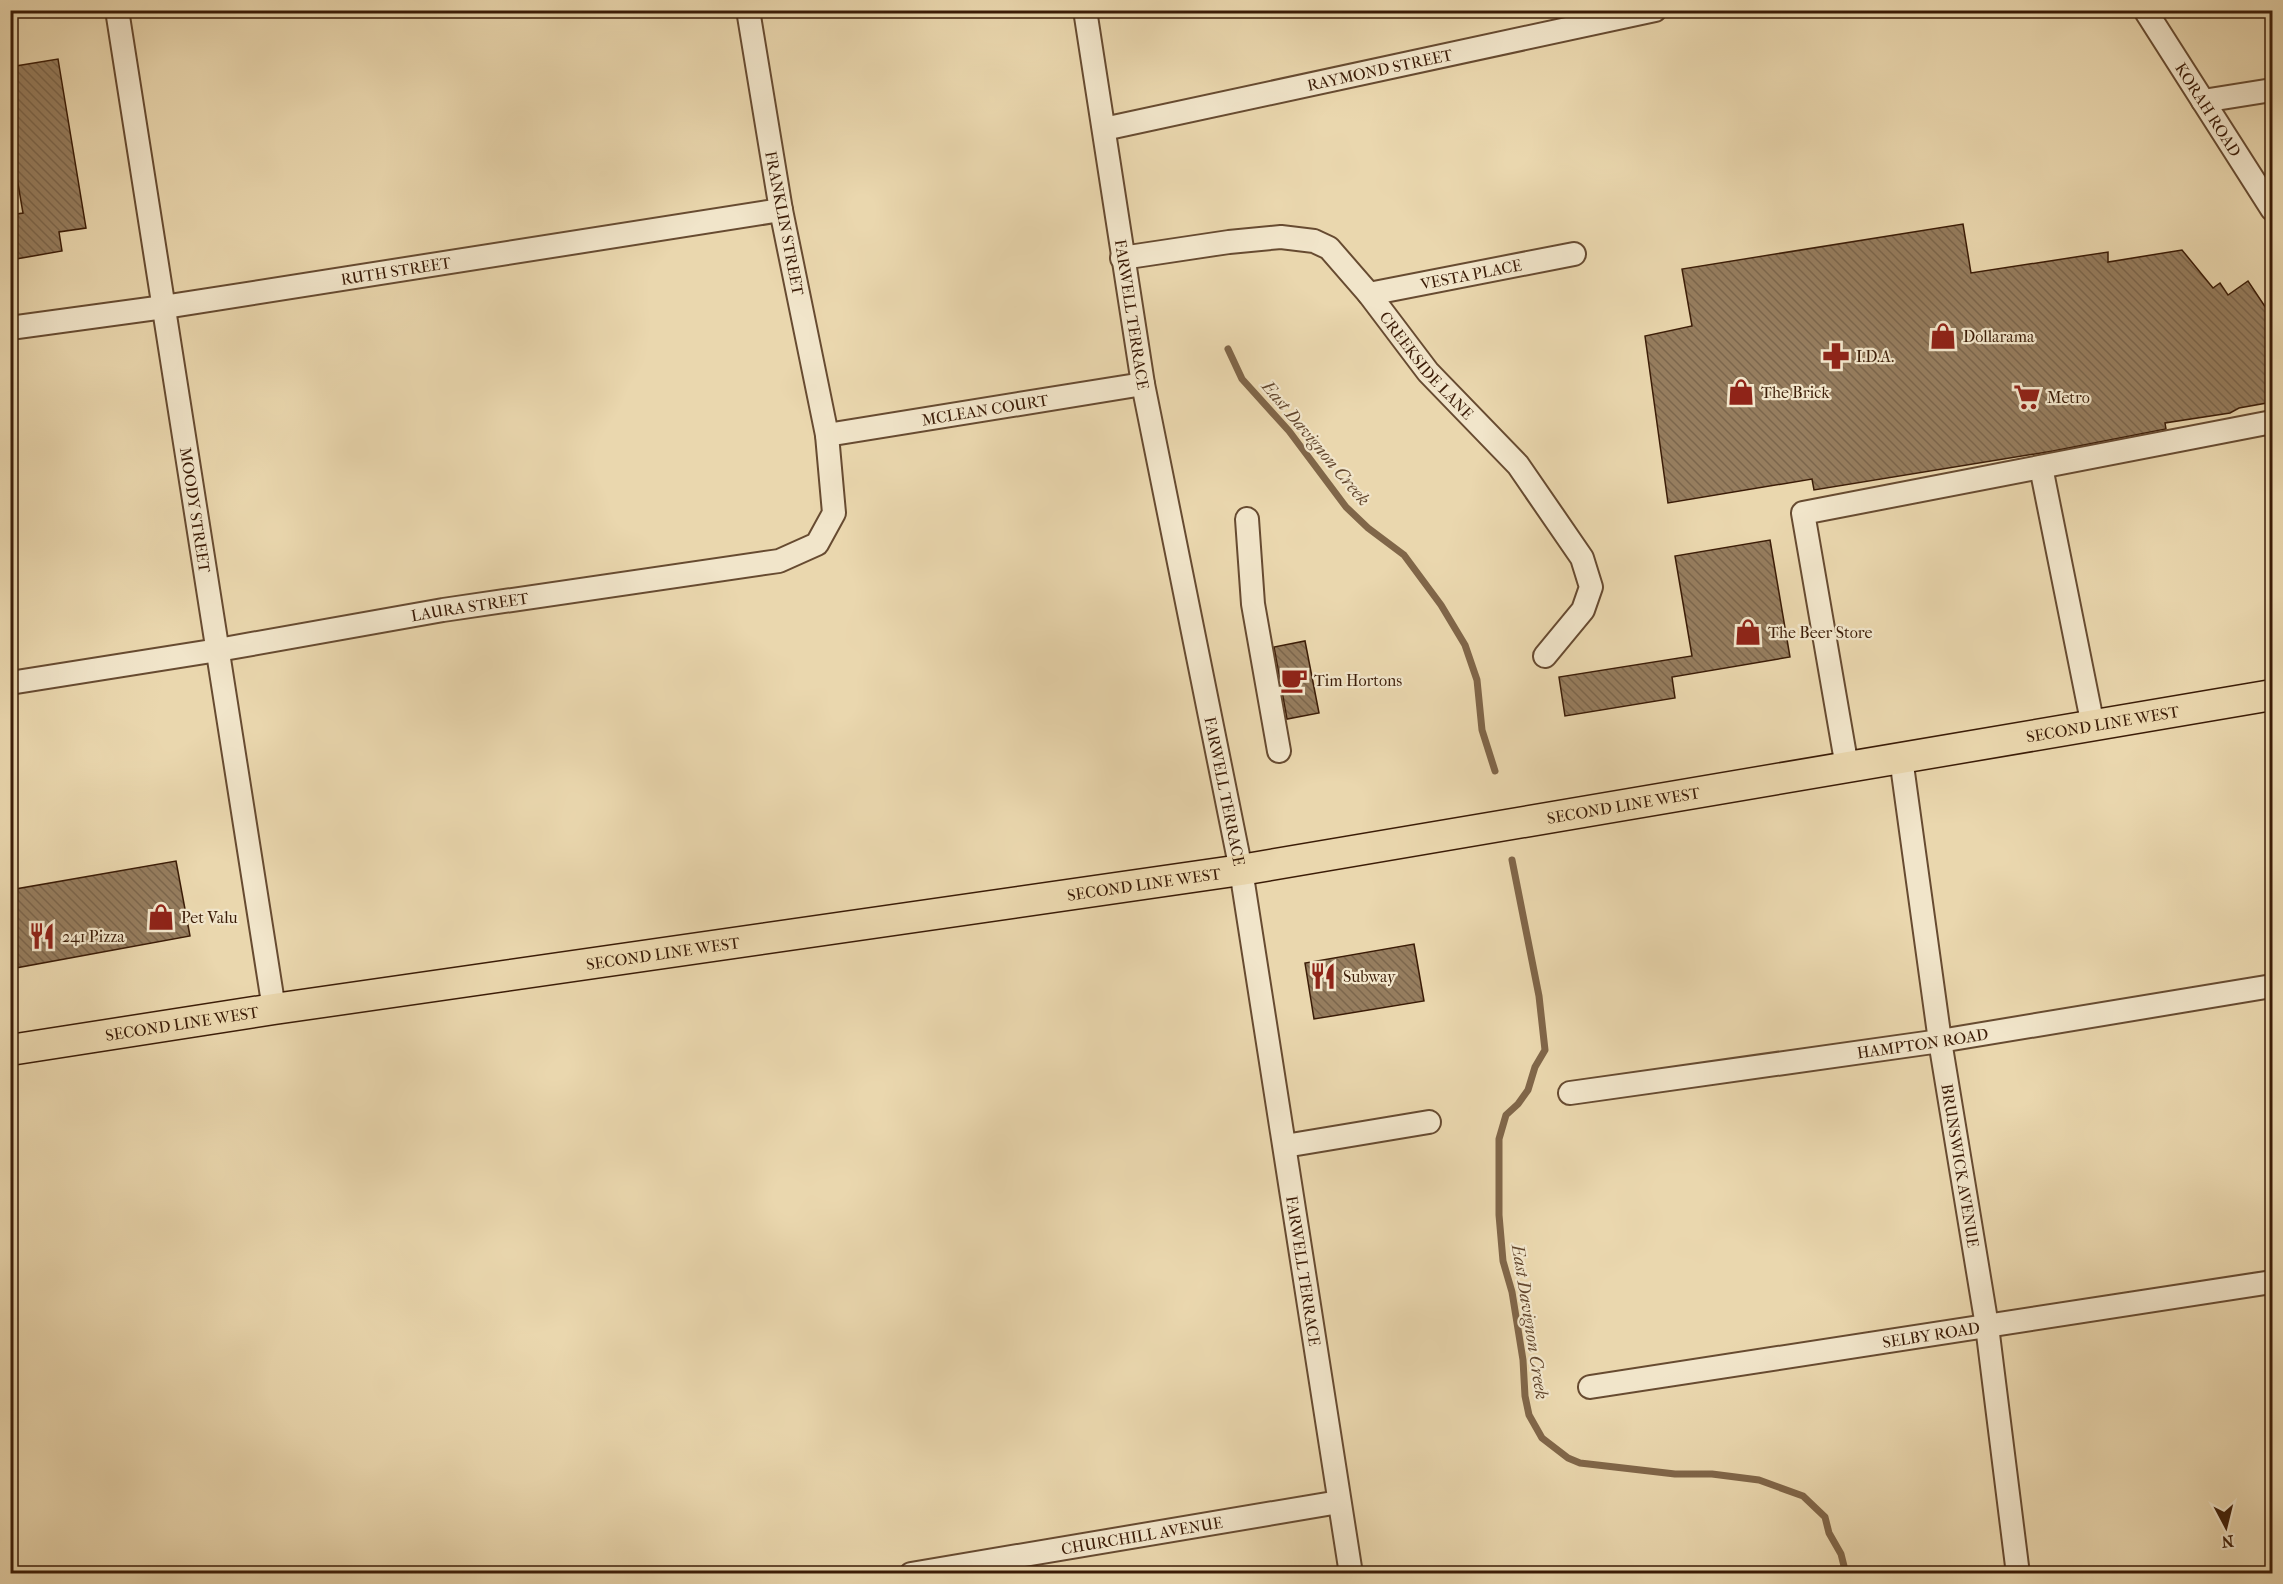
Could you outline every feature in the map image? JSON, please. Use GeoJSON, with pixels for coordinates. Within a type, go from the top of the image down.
{"type":"FeatureCollection","features":[{"type":"Feature","properties":{"kind":"main road","name":"SECOND LINE WEST"},"geometry":{"type":"LineString","coordinates":[[10,1050],[274,1009],[1241,870],[2272,695]]}},
{"type":"Feature","properties":{"kind":"street","name":"MOODY STREET"},"geometry":{"type":"LineString","coordinates":[[117,10],[274,1009]]}},
{"type":"Feature","properties":{"kind":"street","name":"FRANKLIN STREET"},"geometry":{"type":"LineString","coordinates":[[748,10],[781,210],[827,435]]}},
{"type":"Feature","properties":{"kind":"street","name":"FARWELL TERRACE"},"geometry":{"type":"LineString","coordinates":[[1085,10],[1143,384],[1241,870],[1351,1574]]}},
{"type":"Feature","properties":{"kind":"street","name":"RAYMOND STREET"},"geometry":{"type":"LineString","coordinates":[[1104,129],[1655,10]]}},
{"type":"Feature","properties":{"kind":"street","name":"KORAH ROAD"},"geometry":{"type":"LineString","coordinates":[[2145,10],[2272,209]]}},
{"type":"Feature","properties":{"kind":"street"},"geometry":{"type":"LineString","coordinates":[[2203,101],[2272,90]]}},
{"type":"Feature","properties":{"kind":"street","name":"RUTH STREET"},"geometry":{"type":"LineString","coordinates":[[10,328],[164,307],[781,210]]}},
{"type":"Feature","properties":{"kind":"street","name":"CREEKSIDE LANE"},"geometry":{"type":"LineString","coordinates":[[1122,258],[1229,242],[1281,237],[1314,241],[1329,248],[1369,294],[1428,372],[1518,465],[1582,558],[1591,587],[1583,610],[1545,656]]}},
{"type":"Feature","properties":{"kind":"street","name":"VESTA PLACE"},"geometry":{"type":"LineString","coordinates":[[1369,294],[1574,254]]}},
{"type":"Feature","properties":{"kind":"street","name":"MCLEAN COURT"},"geometry":{"type":"LineString","coordinates":[[827,435],[1143,384]]}},
{"type":"Feature","properties":{"kind":"street"},"geometry":{"type":"LineString","coordinates":[[1847,767],[1803,513],[2272,422]]}},
{"type":"Feature","properties":{"kind":"street","name":"LAURA STREET"},"geometry":{"type":"LineString","coordinates":[[10,683],[218,650],[442,610],[779,561],[817,544],[834,513],[827,435]]}},
{"type":"Feature","properties":{"kind":"street"},"geometry":{"type":"LineString","coordinates":[[2041,467],[2093,726]]}},
{"type":"Feature","properties":{"kind":"street"},"geometry":{"type":"LineString","coordinates":[[1247,519],[1253,604],[1279,751]]}},
{"type":"Feature","properties":{"kind":"street","name":"BRUNSWICK AVENUE"},"geometry":{"type":"LineString","coordinates":[[1901,758],[1940,1041],[1988,1326],[2018,1574]]}},
{"type":"Feature","properties":{"kind":"street","name":"HAMPTON ROAD"},"geometry":{"type":"LineString","coordinates":[[1570,1093],[1940,1041],[2272,986]]}},
{"type":"Feature","properties":{"kind":"street"},"geometry":{"type":"LineString","coordinates":[[1285,1146],[1429,1122]]}},
{"type":"Feature","properties":{"kind":"street","name":"SELBY ROAD"},"geometry":{"type":"LineString","coordinates":[[1590,1387],[2272,1282]]}},
{"type":"Feature","properties":{"kind":"street","name":"CHURCHILL AVENUE"},"geometry":{"type":"LineString","coordinates":[[911,1574],[1338,1502]]}},
{"type":"Feature","properties":{"kind":"building"},"geometry":{"type":"Polygon","coordinates":[[[58,59],[86,228],[59,232],[62,251],[10,260],[10,215],[23,213],[10,137],[10,67],[58,59]]]}},
{"type":"Feature","properties":{"kind":"building"},"geometry":{"type":"Polygon","coordinates":[[[1963,224],[1971,273],[2108,252],[2108,262],[2182,250],[2213,288],[2220,283],[2228,295],[2248,281],[2272,317],[2272,402],[2239,408],[2230,413],[2165,423],[2166,429],[2053,451],[1814,490],[1812,479],[1668,503],[1645,336],[1692,326],[1682,269],[1963,224]]]}},
{"type":"Feature","properties":{"kind":"building"},"geometry":{"type":"Polygon","coordinates":[[[1770,540],[1790,657],[1672,677],[1675,698],[1565,716],[1559,677],[1692,656],[1675,556],[1770,540]]]}},
{"type":"Feature","properties":{"kind":"building","name":"Tim Hortons"},"geometry":{"type":"Polygon","coordinates":[[[1305,641],[1319,713],[1287,719],[1274,647],[1305,641]]]}},
{"type":"Feature","properties":{"kind":"building"},"geometry":{"type":"Polygon","coordinates":[[[176,861],[190,936],[10,969],[10,890],[176,861]]]}},
{"type":"Feature","properties":{"kind":"building"},"geometry":{"type":"Polygon","coordinates":[[[1414,944],[1424,1001],[1314,1019],[1305,963],[1414,944]]]}},
{"type":"Feature","properties":{"kind":"waterway","name":"East Davignon Creek"},"geometry":{"type":"LineString","coordinates":[[1228,349],[1242,379],[1289,431],[1346,507],[1368,528],[1404,555],[1441,605],[1465,645],[1477,680],[1482,730],[1495,771]]}},
{"type":"Feature","properties":{"kind":"waterway","name":"East Davignon Creek"},"geometry":{"type":"LineString","coordinates":[[1512,860],[1539,996],[1545,1050],[1535,1067],[1528,1090],[1506,1115],[1499,1139],[1499,1215],[1503,1261],[1512,1292],[1529,1415],[1542,1438],[1568,1458],[1580,1463],[1675,1474],[1712,1474],[1759,1480],[1803,1496],[1825,1517],[1829,1533],[1841,1554],[1846,1574]]}},
{"type":"Feature","properties":{"kind":"place","name":"Dollarama"},"geometry":{"type":"Point","coordinates":[1943,336]}},
{"type":"Feature","properties":{"kind":"place","name":"I.D.A."},"geometry":{"type":"Point","coordinates":[1836,356]}},
{"type":"Feature","properties":{"kind":"place","name":"The Brick"},"geometry":{"type":"Point","coordinates":[1741,392]}},
{"type":"Feature","properties":{"kind":"place","name":"Metro"},"geometry":{"type":"Point","coordinates":[2027,397]}},
{"type":"Feature","properties":{"kind":"place","name":"The Beer Store"},"geometry":{"type":"Point","coordinates":[1748,632]}},
{"type":"Feature","properties":{"kind":"place","name":"Tim Hortons"},"geometry":{"type":"Point","coordinates":[1294,680]}},
{"type":"Feature","properties":{"kind":"place","name":"Pet Valu"},"geometry":{"type":"Point","coordinates":[161,917]}},
{"type":"Feature","properties":{"kind":"place","name":"241 Pizza"},"geometry":{"type":"Point","coordinates":[42,936]}},
{"type":"Feature","properties":{"kind":"place","name":"Subway"},"geometry":{"type":"Point","coordinates":[1323,976]}}]}
